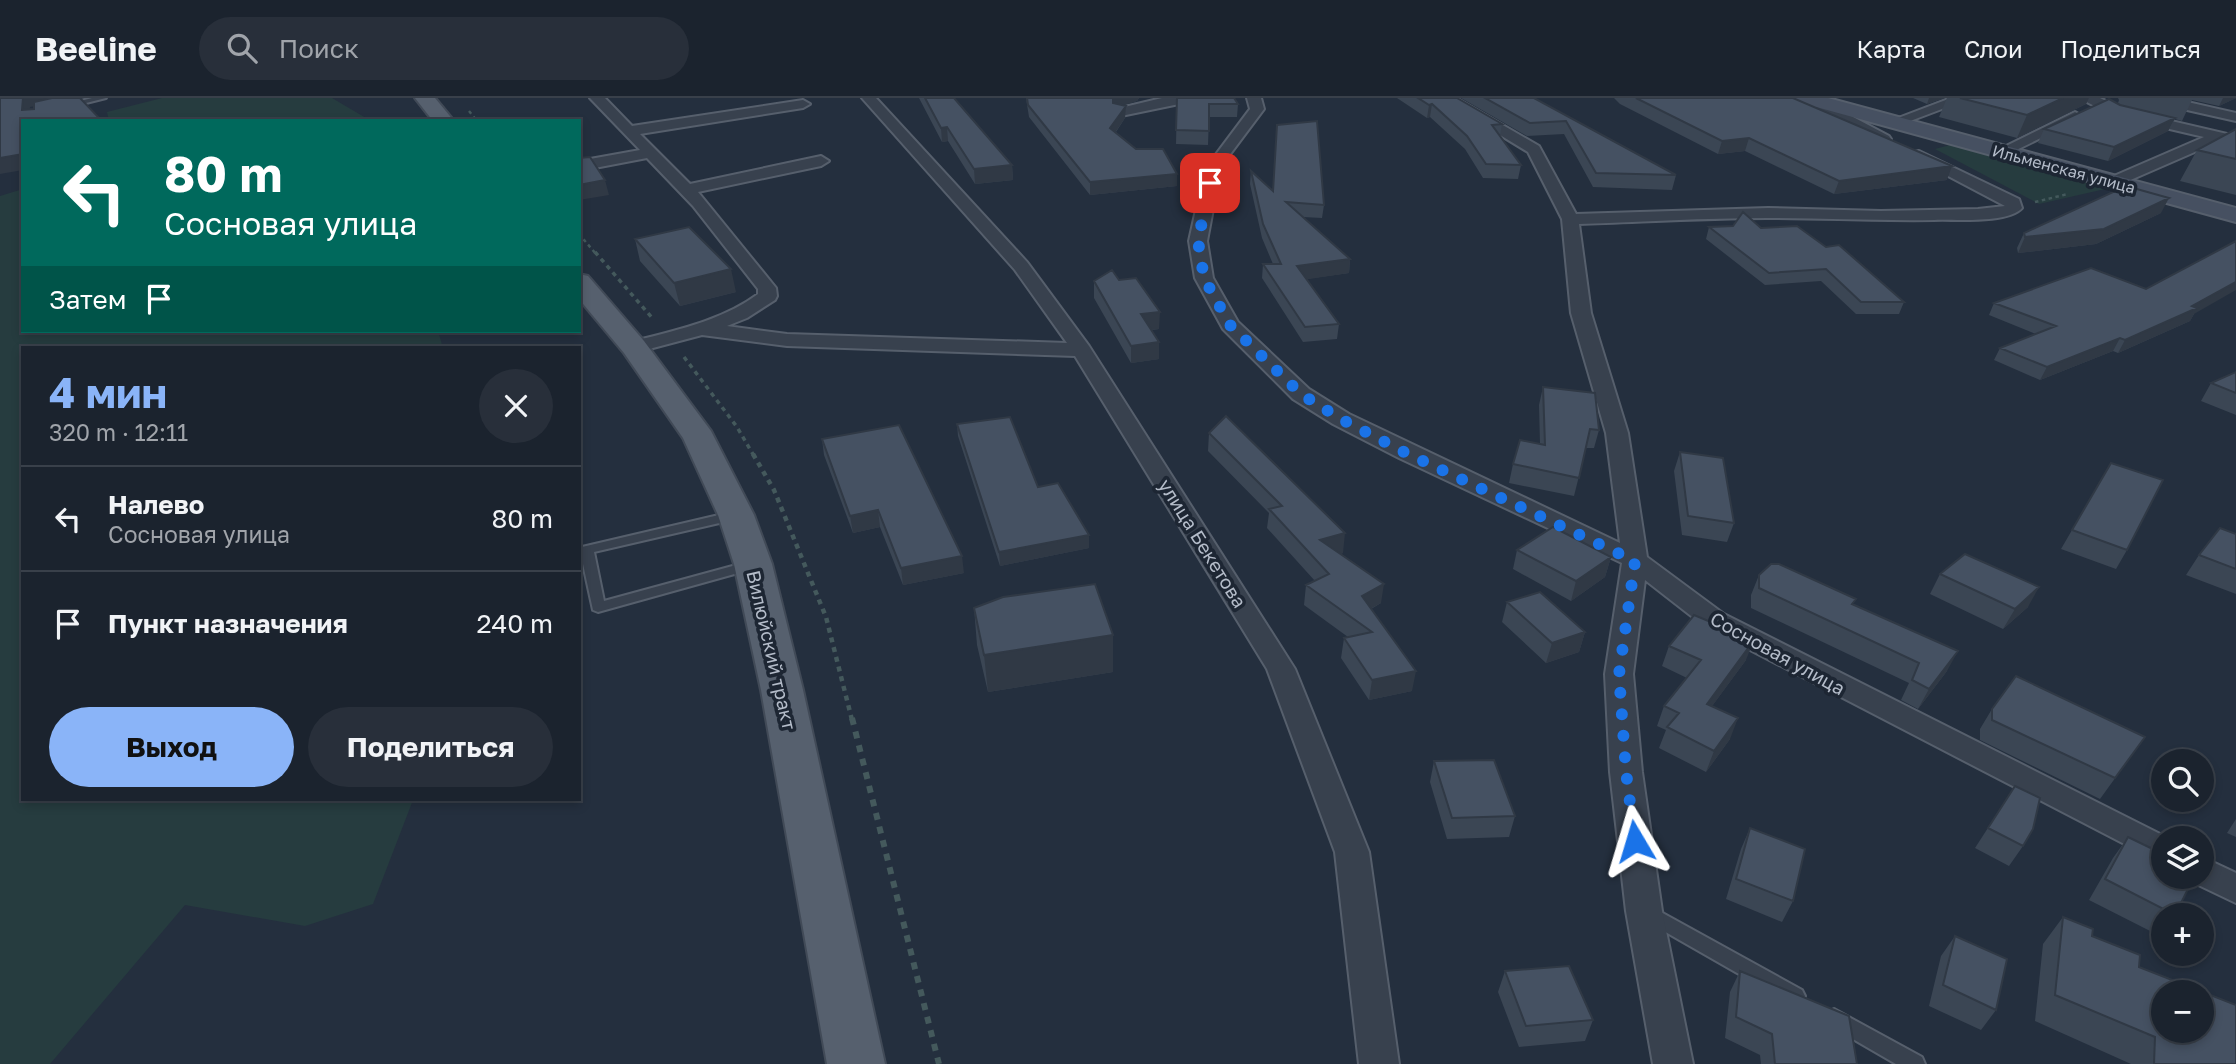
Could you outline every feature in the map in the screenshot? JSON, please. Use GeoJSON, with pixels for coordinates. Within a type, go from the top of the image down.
{"type":"FeatureCollection","features":[{"type":"Feature","properties":{"kind":"main road"},"geometry":{"type":"LineString","coordinates":[[425,98],[442,119]]}},
{"type":"Feature","properties":{"kind":"main road","name":"Ильменская улица"},"geometry":{"type":"LineString","coordinates":[[1813,101],[2236,215]]}},
{"type":"Feature","properties":{"kind":"main road","name":"Вилюйский тракт"},"geometry":{"type":"LineString","coordinates":[[581,284],[634,347],[699,438],[736,515],[753,564],[782,690],[856,1064]]}},
{"type":"Feature","properties":{"kind":"street"},"geometry":{"type":"LineString","coordinates":[[597,98],[686,190],[767,288],[768,296],[759,304],[702,328],[634,347]]}},
{"type":"Feature","properties":{"kind":"street","name":"улица Бекетова"},"geometry":{"type":"LineString","coordinates":[[869,98],[1021,266],[1082,350],[1281,669],[1352,852],[1379,1064]]}},
{"type":"Feature","properties":{"kind":"street"},"geometry":{"type":"LineString","coordinates":[[1121,112],[1189,98]]}},
{"type":"Feature","properties":{"kind":"street","name":"Сосновая улица"},"geometry":{"type":"LineString","coordinates":[[1254,98],[1258,109],[1221,157],[1210,183],[1198,241],[1204,278],[1230,325],[1301,394],[1341,419],[1406,453],[1635,561],[1714,620],[2151,845]]}},
{"type":"Feature","properties":{"kind":"street"},"geometry":{"type":"LineString","coordinates":[[1446,98],[1529,144],[1539,156],[1570,219],[1581,313],[1617,433],[1635,561],[1619,674],[1626,772],[1644,911],[1672,1064]]}},
{"type":"Feature","properties":{"kind":"street"},"geometry":{"type":"LineString","coordinates":[[1892,123],[1964,98]]}},
{"type":"Feature","properties":{"kind":"street"},"geometry":{"type":"LineString","coordinates":[[2086,98],[2103,103],[2119,113],[2236,140]]}},
{"type":"Feature","properties":{"kind":"street"},"geometry":{"type":"LineString","coordinates":[[2001,152],[2103,103],[2128,98]]}},
{"type":"Feature","properties":{"kind":"street"},"geometry":{"type":"LineString","coordinates":[[2152,98],[2236,117]]}},
{"type":"Feature","properties":{"kind":"street"},"geometry":{"type":"LineString","coordinates":[[1570,219],[1768,213],[1964,215],[2003,212],[2014,208],[2013,202],[1813,101]]}},
{"type":"Feature","properties":{"kind":"street"},"geometry":{"type":"LineString","coordinates":[[630,131],[803,103]]}},
{"type":"Feature","properties":{"kind":"street"},"geometry":{"type":"LineString","coordinates":[[2113,182],[2218,136]]}},
{"type":"Feature","properties":{"kind":"street"},"geometry":{"type":"LineString","coordinates":[[581,166],[650,153]]}},
{"type":"Feature","properties":{"kind":"street"},"geometry":{"type":"LineString","coordinates":[[686,190],[821,161]]}},
{"type":"Feature","properties":{"kind":"street"},"geometry":{"type":"LineString","coordinates":[[702,328],[787,341],[1082,350]]}},
{"type":"Feature","properties":{"kind":"street"},"geometry":{"type":"LineString","coordinates":[[2214,877],[2236,889]]}},
{"type":"Feature","properties":{"kind":"lane"},"geometry":{"type":"LineString","coordinates":[[61,107],[102,98]]}},
{"type":"Feature","properties":{"kind":"lane"},"geometry":{"type":"LineString","coordinates":[[736,515],[587,550],[598,607],[753,564]]}},
{"type":"Feature","properties":{"kind":"lane"},"geometry":{"type":"LineString","coordinates":[[1644,911],[1915,1064]]}},
{"type":"Feature","properties":{"kind":"green space"},"geometry":{"type":"Polygon","coordinates":[[[162,98],[332,98],[368,119],[109,119],[107,112],[162,98]]]}},
{"type":"Feature","properties":{"kind":"green space"},"geometry":{"type":"Polygon","coordinates":[[[1954,144],[2114,187],[2039,204],[1935,149],[1954,144]]]}},
{"type":"Feature","properties":{"kind":"green space"},"geometry":{"type":"Polygon","coordinates":[[[21,190],[21,333],[439,333],[442,346],[21,346],[21,801],[413,801],[373,904],[305,926],[185,905],[50,1064],[0,1064],[0,196],[21,190]]]}},
{"type":"Feature","properties":{"kind":"building"},"geometry":{"type":"Polygon","coordinates":[[[0,98],[23,98],[22,110],[34,109],[34,102],[52,98],[80,98],[100,119],[21,119],[21,154],[0,158],[0,98]]]}},
{"type":"Feature","properties":{"kind":"building"},"geometry":{"type":"Polygon","coordinates":[[[925,98],[954,98],[1012,165],[974,169],[947,127],[941,128],[925,98]]]}},
{"type":"Feature","properties":{"kind":"building"},"geometry":{"type":"Polygon","coordinates":[[[1027,98],[1113,98],[1113,103],[1126,106],[1110,128],[1136,149],[1163,149],[1177,174],[1090,182],[1028,105],[1027,98]]]}},
{"type":"Feature","properties":{"kind":"building"},"geometry":{"type":"Polygon","coordinates":[[[1177,98],[1234,98],[1238,104],[1209,104],[1209,131],[1176,130],[1177,98]]]}},
{"type":"Feature","properties":{"kind":"building"},"geometry":{"type":"Polygon","coordinates":[[[1418,98],[1457,98],[1502,124],[1492,125],[1521,165],[1486,164],[1467,136],[1432,104],[1429,105],[1418,98]]]}},
{"type":"Feature","properties":{"kind":"building"},"geometry":{"type":"Polygon","coordinates":[[[1485,98],[1534,98],[1676,175],[1596,173],[1566,121],[1530,123],[1485,98]]]}},
{"type":"Feature","properties":{"kind":"building"},"geometry":{"type":"Polygon","coordinates":[[[1636,98],[1793,98],[1952,166],[1839,181],[1749,138],[1722,141],[1636,98]]]}},
{"type":"Feature","properties":{"kind":"building"},"geometry":{"type":"Polygon","coordinates":[[[1960,98],[2063,98],[2027,115],[1960,98]]]}},
{"type":"Feature","properties":{"kind":"building"},"geometry":{"type":"Polygon","coordinates":[[[2109,99],[2120,105],[2175,118],[2114,147],[2044,129],[2109,99]]]}},
{"type":"Feature","properties":{"kind":"building"},"geometry":{"type":"Polygon","coordinates":[[[1317,121],[1324,205],[1286,202],[1350,259],[1297,266],[1339,324],[1305,327],[1263,264],[1281,264],[1263,224],[1251,171],[1273,191],[1277,125],[1317,121]]]}},
{"type":"Feature","properties":{"kind":"building"},"geometry":{"type":"Polygon","coordinates":[[[2236,129],[2236,159],[2197,150],[2236,129]]]}},
{"type":"Feature","properties":{"kind":"building"},"geometry":{"type":"Polygon","coordinates":[[[590,157],[605,180],[581,185],[581,158],[590,157]]]}},
{"type":"Feature","properties":{"kind":"building"},"geometry":{"type":"Polygon","coordinates":[[[2126,186],[2169,198],[2104,229],[2025,237],[2024,233],[2126,186]]]}},
{"type":"Feature","properties":{"kind":"building"},"geometry":{"type":"Polygon","coordinates":[[[1743,212],[1761,228],[1797,226],[1826,247],[1839,245],[1904,302],[1861,302],[1826,269],[1769,273],[1709,227],[1733,226],[1743,212]]]}},
{"type":"Feature","properties":{"kind":"building"},"geometry":{"type":"Polygon","coordinates":[[[689,227],[731,269],[674,283],[635,239],[689,227]]]}},
{"type":"Feature","properties":{"kind":"building"},"geometry":{"type":"Polygon","coordinates":[[[2236,241],[2236,282],[2192,306],[2197,308],[2125,340],[2120,338],[2047,367],[2000,348],[2056,326],[1994,303],[2091,268],[2146,289],[2236,241]]]}},
{"type":"Feature","properties":{"kind":"building"},"geometry":{"type":"Polygon","coordinates":[[[1112,270],[1119,280],[1136,278],[1160,312],[1141,314],[1159,342],[1131,346],[1094,281],[1112,270]]]}},
{"type":"Feature","properties":{"kind":"building"},"geometry":{"type":"Polygon","coordinates":[[[2236,372],[2236,393],[2211,383],[2236,372]]]}},
{"type":"Feature","properties":{"kind":"building"},"geometry":{"type":"Polygon","coordinates":[[[1543,387],[1595,393],[1599,430],[1590,429],[1579,478],[1513,464],[1520,440],[1545,445],[1543,387]]]}},
{"type":"Feature","properties":{"kind":"building"},"geometry":{"type":"Polygon","coordinates":[[[1226,416],[1345,533],[1320,540],[1384,584],[1362,596],[1416,671],[1372,680],[1344,638],[1372,632],[1306,585],[1329,574],[1269,509],[1282,506],[1209,433],[1226,416]]]}},
{"type":"Feature","properties":{"kind":"building"},"geometry":{"type":"Polygon","coordinates":[[[1010,417],[1038,487],[1058,483],[1089,535],[999,552],[957,424],[1010,417]]]}},
{"type":"Feature","properties":{"kind":"building"},"geometry":{"type":"Polygon","coordinates":[[[899,425],[962,556],[901,568],[878,510],[850,516],[822,439],[899,425]]]}},
{"type":"Feature","properties":{"kind":"building"},"geometry":{"type":"Polygon","coordinates":[[[1680,452],[1723,458],[1734,523],[1688,516],[1680,452]]]}},
{"type":"Feature","properties":{"kind":"building"},"geometry":{"type":"Polygon","coordinates":[[[2111,463],[2163,480],[2127,550],[2072,530],[2111,463]]]}},
{"type":"Feature","properties":{"kind":"building"},"geometry":{"type":"Polygon","coordinates":[[[1553,527],[1611,557],[1576,581],[1517,550],[1553,527]]]}},
{"type":"Feature","properties":{"kind":"building"},"geometry":{"type":"Polygon","coordinates":[[[2220,528],[2236,534],[2236,569],[2199,555],[2220,528]]]}},
{"type":"Feature","properties":{"kind":"building"},"geometry":{"type":"Polygon","coordinates":[[[1965,554],[2039,587],[2015,609],[1940,574],[1965,554]]]}},
{"type":"Feature","properties":{"kind":"building"},"geometry":{"type":"Polygon","coordinates":[[[1771,564],[1779,564],[1856,599],[1852,604],[1958,651],[1929,689],[1912,680],[1919,663],[1759,588],[1759,575],[1771,564]]]}},
{"type":"Feature","properties":{"kind":"building"},"geometry":{"type":"Polygon","coordinates":[[[1095,584],[1113,635],[984,655],[974,608],[1003,597],[1095,584]]]}},
{"type":"Feature","properties":{"kind":"building"},"geometry":{"type":"Polygon","coordinates":[[[1540,592],[1585,632],[1552,643],[1507,602],[1540,592]]]}},
{"type":"Feature","properties":{"kind":"building"},"geometry":{"type":"Polygon","coordinates":[[[1694,615],[1754,640],[1707,704],[1738,718],[1714,751],[1667,727],[1679,713],[1664,706],[1701,660],[1669,646],[1694,615]]]}},
{"type":"Feature","properties":{"kind":"building"},"geometry":{"type":"Polygon","coordinates":[[[2016,676],[2145,737],[2115,778],[1992,720],[1992,709],[2016,676]]]}},
{"type":"Feature","properties":{"kind":"building"},"geometry":{"type":"Polygon","coordinates":[[[1494,760],[1515,816],[1452,818],[1434,761],[1494,760]]]}},
{"type":"Feature","properties":{"kind":"building"},"geometry":{"type":"Polygon","coordinates":[[[2015,786],[2040,798],[2033,829],[2023,846],[1988,828],[2015,786]]]}},
{"type":"Feature","properties":{"kind":"building"},"geometry":{"type":"Polygon","coordinates":[[[1750,828],[1805,849],[1793,901],[1736,879],[1750,828]]]}},
{"type":"Feature","properties":{"kind":"building"},"geometry":{"type":"Polygon","coordinates":[[[2128,837],[2151,848],[2151,889],[2188,889],[2181,903],[2152,903],[2105,879],[2128,837]]]}},
{"type":"Feature","properties":{"kind":"building"},"geometry":{"type":"Polygon","coordinates":[[[2063,917],[2093,929],[2092,936],[2140,955],[2139,967],[2172,980],[2151,980],[2151,1035],[2055,995],[2063,917]]]}},
{"type":"Feature","properties":{"kind":"building"},"geometry":{"type":"Polygon","coordinates":[[[1955,936],[2007,959],[1996,1010],[1943,985],[1955,936]]]}},
{"type":"Feature","properties":{"kind":"building"},"geometry":{"type":"Polygon","coordinates":[[[1569,966],[1593,1020],[1526,1026],[1505,971],[1569,966]]]}},
{"type":"Feature","properties":{"kind":"building"},"geometry":{"type":"Polygon","coordinates":[[[1740,971],[1849,1016],[1857,1064],[1775,1064],[1772,1034],[1736,1017],[1740,971]]]}},
{"type":"Feature","properties":{"kind":"building"},"geometry":{"type":"Polygon","coordinates":[[[2214,996],[2236,1005],[2236,1064],[2154,1064],[2155,1043],[2214,1043],[2214,996]]]}},
{"type":"Feature","properties":{"kind":"route"},"geometry":{"type":"LineString","coordinates":[[1210,183],[1198,241],[1204,278],[1230,325],[1301,394],[1341,419],[1406,453],[1635,561],[1619,674],[1626,772],[1635,841]]}}]}
